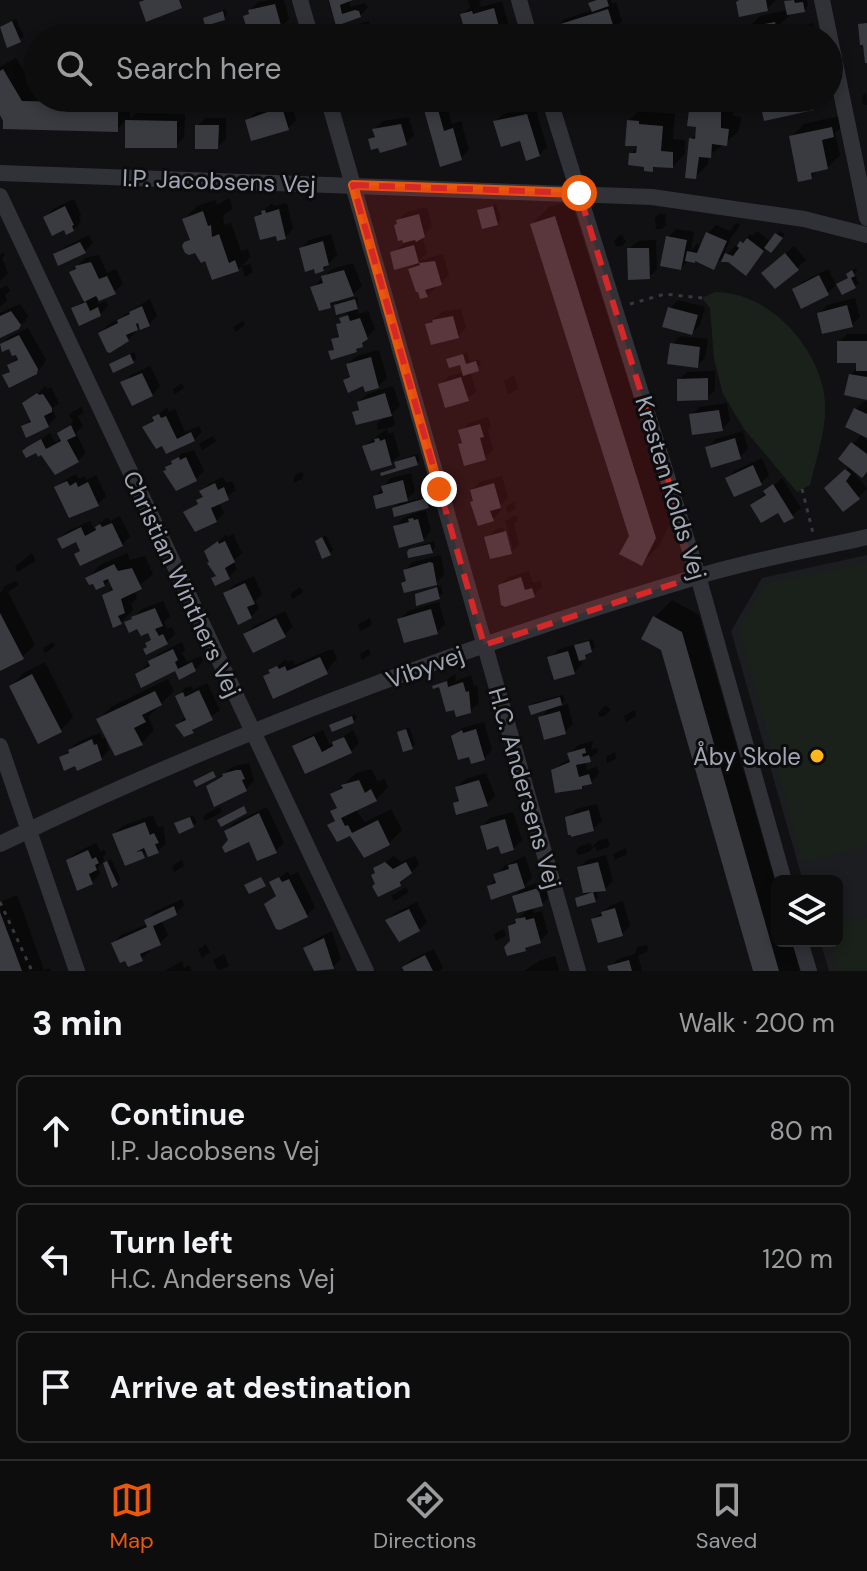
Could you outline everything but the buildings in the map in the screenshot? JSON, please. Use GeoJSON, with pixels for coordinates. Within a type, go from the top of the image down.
{"type":"FeatureCollection","features":[{"type":"Feature","properties":{"kind":"street"},"geometry":{"type":"LineString","coordinates":[[300,0],[307,24]]}},
{"type":"Feature","properties":{"kind":"street"},"geometry":{"type":"LineString","coordinates":[[519,0],[526,24]]}},
{"type":"Feature","properties":{"kind":"street"},"geometry":{"type":"LineString","coordinates":[[822,0],[827,24]]}},
{"type":"Feature","properties":{"kind":"street"},"geometry":{"type":"LineString","coordinates":[[843,102],[867,218]]}},
{"type":"Feature","properties":{"kind":"street","name":"H.C. Andersens Vej"},"geometry":{"type":"LineString","coordinates":[[332,112],[578,971]]}},
{"type":"Feature","properties":{"kind":"street","name":"Kresten Kolds Vej"},"geometry":{"type":"LineString","coordinates":[[553,112],[698,576],[782,875]]}},
{"type":"Feature","properties":{"kind":"street","name":"I.P. Jacobsens Vej"},"geometry":{"type":"LineString","coordinates":[[0,173],[652,197],[804,219],[867,235]]}},
{"type":"Feature","properties":{"kind":"street","name":"Christian Winthers Vej"},"geometry":{"type":"LineString","coordinates":[[0,196],[366,971]]}},
{"type":"Feature","properties":{"kind":"street","name":"Vibyvej"},"geometry":{"type":"LineString","coordinates":[[0,844],[252,732],[484,645],[698,576],[867,537]]}},
{"type":"Feature","properties":{"kind":"street"},"geometry":{"type":"LineString","coordinates":[[0,746],[77,971]]}},
{"type":"Feature","properties":{"kind":"street"},"geometry":{"type":"LineString","coordinates":[[802,947],[809,971]]}},
{"type":"Feature","properties":{"kind":"path"},"geometry":{"type":"LineString","coordinates":[[615,310],[665,294],[702,298]]}},
{"type":"Feature","properties":{"kind":"path"},"geometry":{"type":"LineString","coordinates":[[802,489],[817,549]]}},
{"type":"Feature","properties":{"kind":"path"},"geometry":{"type":"LineString","coordinates":[[0,902],[32,971]]}},
{"type":"Feature","properties":{"kind":"highlighted area"},"geometry":{"type":"Polygon","coordinates":[[[353,185],[579,193],[698,576],[484,645],[353,185]]]}},
{"type":"Feature","properties":{"kind":"shaded area"},"geometry":{"type":"Polygon","coordinates":[[[715,292],[735,294],[770,311],[800,339],[819,374],[825,404],[822,439],[810,485],[797,492],[744,429],[723,394],[714,359],[710,308],[702,298],[715,292]]]}},
{"type":"Feature","properties":{"kind":"shaded area","name":"Åby Skole"},"geometry":{"type":"Polygon","coordinates":[[[867,555],[867,971],[829,971],[822,947],[843,947],[843,875],[801,875],[731,631],[762,578],[867,555]]]}},
{"type":"Feature","properties":{"kind":"shaded area","name":"Åby Skole"},"geometry":{"type":"Polygon","coordinates":[[[867,563],[867,846],[803,863],[739,629],[765,584],[867,563]]]}},
{"type":"Feature","properties":{"kind":"shaded area"},"geometry":{"type":"Polygon","coordinates":[[[867,916],[867,971],[839,971],[833,947],[843,947],[843,922],[867,916]]]}},
{"type":"Feature","properties":{"kind":"place","name":"Åby Skole"},"geometry":{"type":"Point","coordinates":[817,756]}},
{"type":"Feature","properties":{"kind":"route"},"geometry":{"type":"LineString","coordinates":[[439,489],[353,185],[579,193]]}}]}
